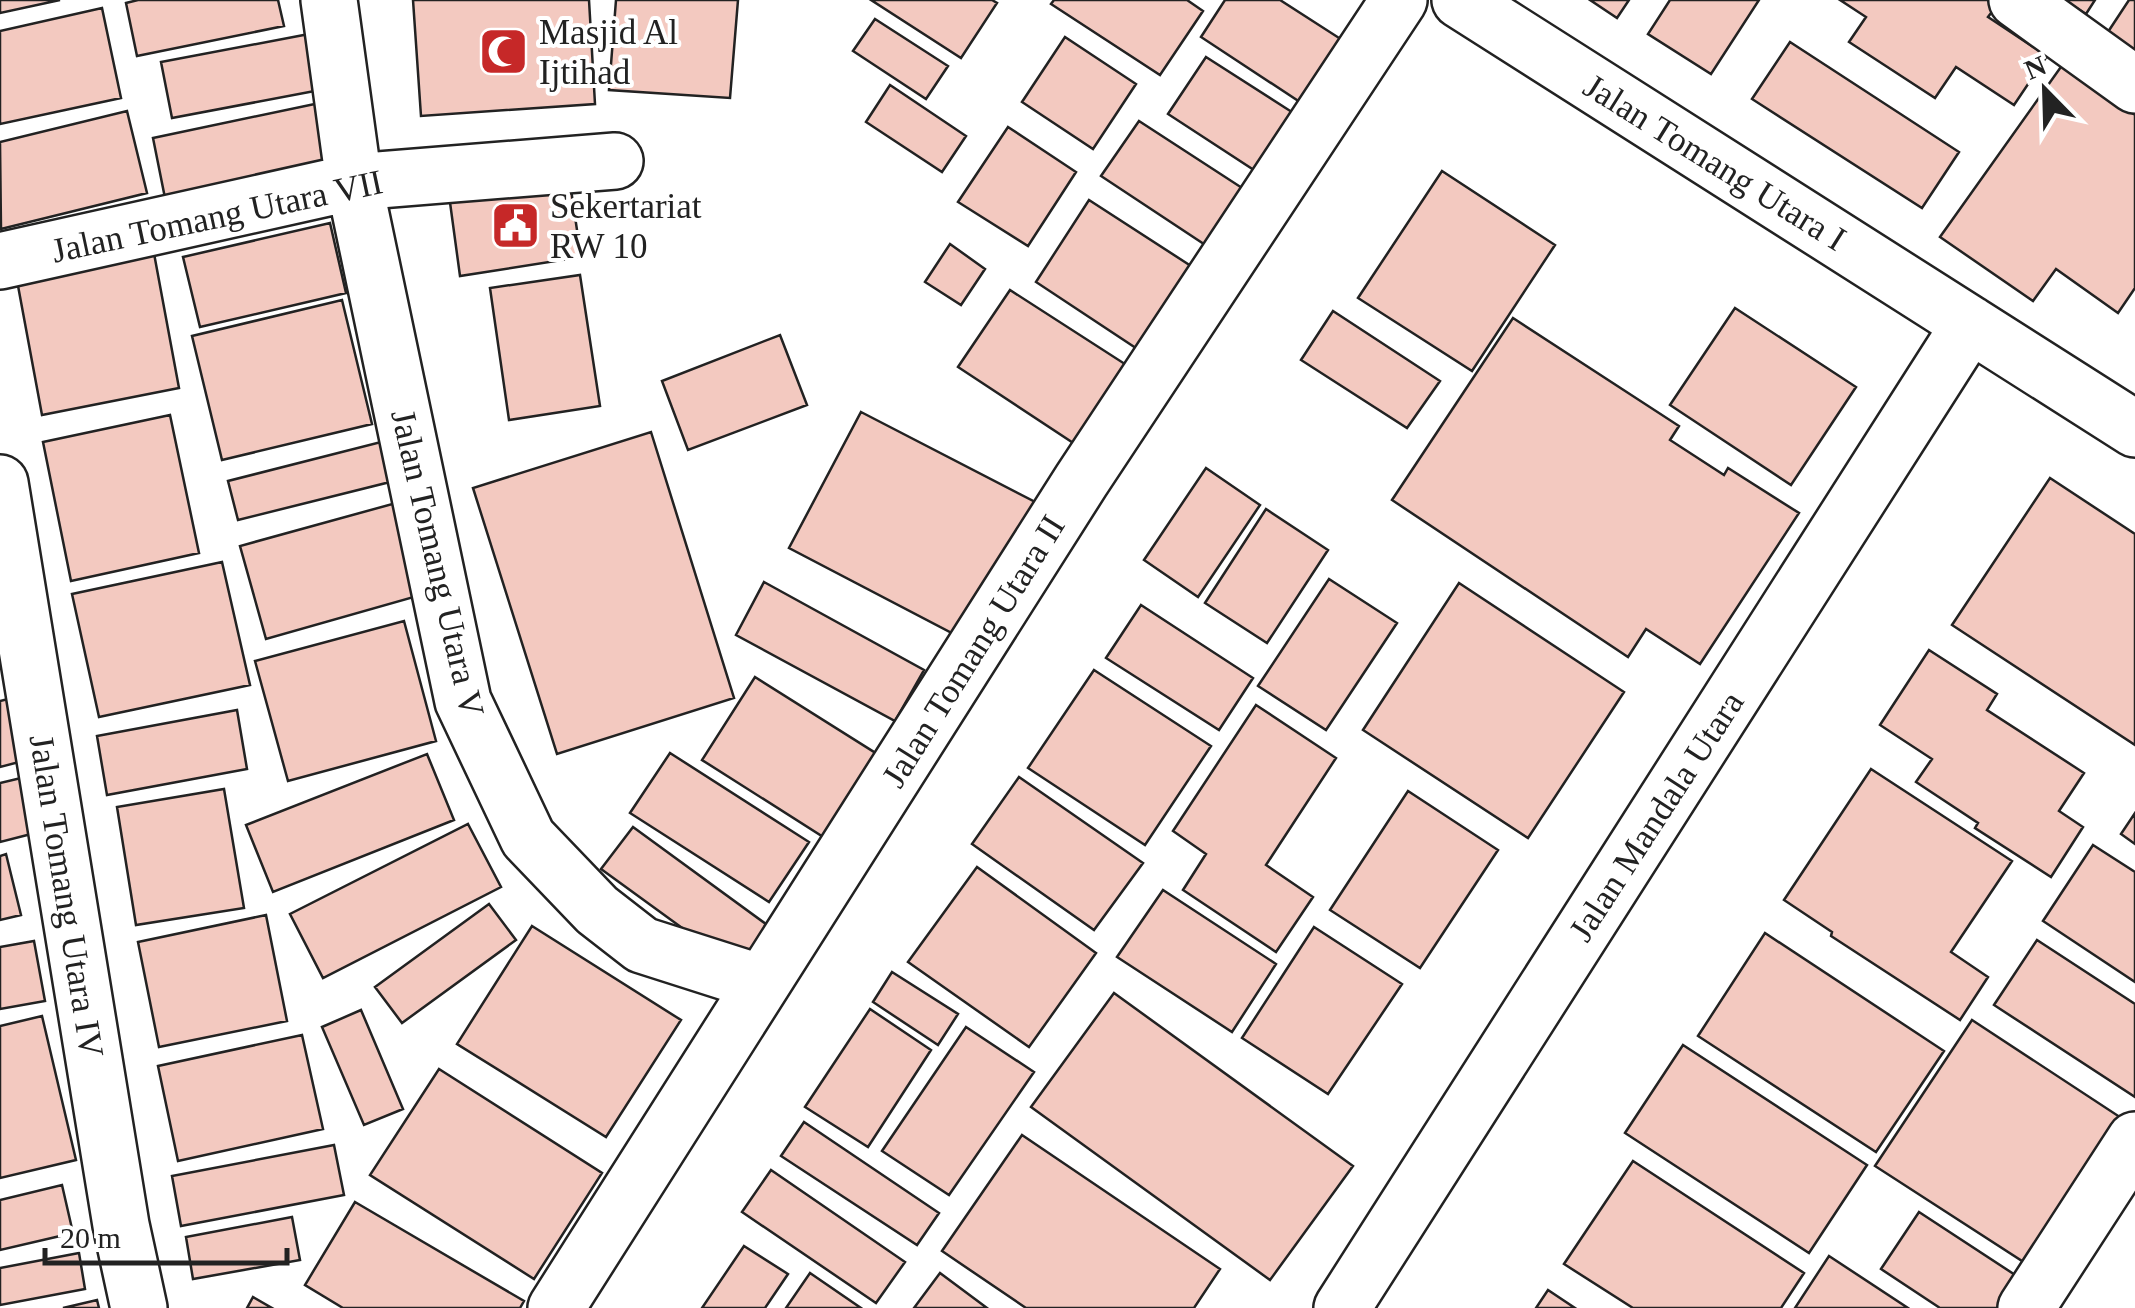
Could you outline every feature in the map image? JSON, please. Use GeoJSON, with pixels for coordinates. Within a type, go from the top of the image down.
{"type":"FeatureCollection","features":[{"type":"Feature","properties":{"kind":"street","name":"Jalan Tomang Utara V"},"geometry":{"type":"LineString","coordinates":[[329,0],[354,182],[463,701],[528,838],[597,910],[642,945],[762,983]]}},
{"type":"Feature","properties":{"kind":"street","name":"Jalan Tomang Utara II"},"geometry":{"type":"LineString","coordinates":[[556,1308],[1081,481],[1399,0]]}},
{"type":"Feature","properties":{"kind":"street","name":"Jalan Tomang Utara I"},"geometry":{"type":"LineString","coordinates":[[1460,0],[2135,429]]}},
{"type":"Feature","properties":{"kind":"street"},"geometry":{"type":"LineString","coordinates":[[2017,0],[2135,86]]}},
{"type":"Feature","properties":{"kind":"street","name":"Jalan Tomang Utara VII"},"geometry":{"type":"LineString","coordinates":[[0,261],[354,182],[615,161]]}},
{"type":"Feature","properties":{"kind":"street","name":"Jalan Mandala Utara"},"geometry":{"type":"LineString","coordinates":[[1342,1308],[1970,324]]}},
{"type":"Feature","properties":{"kind":"street","name":"Jalan Tomang Utara IV"},"geometry":{"type":"LineString","coordinates":[[0,483],[121,1226],[139,1308]]}},
{"type":"Feature","properties":{"kind":"street"},"geometry":{"type":"LineString","coordinates":[[2026,1308],[2135,1140]]}},
{"type":"Feature","properties":{"kind":"building"},"geometry":{"type":"Polygon","coordinates":[[[0,0],[60,0],[0,13],[0,0]]]}},
{"type":"Feature","properties":{"kind":"building"},"geometry":{"type":"Polygon","coordinates":[[[278,0],[284,26],[137,56],[126,3],[278,0]]]}},
{"type":"Feature","properties":{"kind":"building","name":"Masjid Al Ijtihad"},"geometry":{"type":"Polygon","coordinates":[[[413,0],[589,0],[595,104],[421,116],[413,0]]]}},
{"type":"Feature","properties":{"kind":"building"},"geometry":{"type":"Polygon","coordinates":[[[616,0],[738,0],[730,98],[609,90],[616,0]]]}},
{"type":"Feature","properties":{"kind":"building"},"geometry":{"type":"Polygon","coordinates":[[[871,0],[992,0],[997,3],[961,58],[871,0]]]}},
{"type":"Feature","properties":{"kind":"building"},"geometry":{"type":"Polygon","coordinates":[[[1054,0],[1187,0],[1203,11],[1160,75],[1051,4],[1054,0]]]}},
{"type":"Feature","properties":{"kind":"building"},"geometry":{"type":"Polygon","coordinates":[[[1225,0],[1280,0],[1350,45],[1309,108],[1201,37],[1225,0]]]}},
{"type":"Feature","properties":{"kind":"building"},"geometry":{"type":"Polygon","coordinates":[[[1590,0],[1629,0],[1617,18],[1590,0]]]}},
{"type":"Feature","properties":{"kind":"building"},"geometry":{"type":"Polygon","coordinates":[[[1670,0],[1759,0],[1711,74],[1648,34],[1670,0]]]}},
{"type":"Feature","properties":{"kind":"building"},"geometry":{"type":"Polygon","coordinates":[[[1840,0],[2001,0],[1988,17],[2047,56],[2014,105],[1956,67],[1935,98],[1849,42],[1866,17],[1840,0]]]}},
{"type":"Feature","properties":{"kind":"building"},"geometry":{"type":"Polygon","coordinates":[[[2064,0],[2095,0],[2086,14],[2064,0]]]}},
{"type":"Feature","properties":{"kind":"building"},"geometry":{"type":"Polygon","coordinates":[[[2129,0],[2135,0],[2135,58],[2104,38],[2129,0]]]}},
{"type":"Feature","properties":{"kind":"building"},"geometry":{"type":"Polygon","coordinates":[[[102,8],[121,98],[0,124],[0,31],[102,8]]]}},
{"type":"Feature","properties":{"kind":"building"},"geometry":{"type":"Polygon","coordinates":[[[875,19],[948,66],[926,99],[853,51],[875,19]]]}},
{"type":"Feature","properties":{"kind":"building"},"geometry":{"type":"Polygon","coordinates":[[[309,34],[320,90],[172,118],[161,62],[309,34]]]}},
{"type":"Feature","properties":{"kind":"building"},"geometry":{"type":"Polygon","coordinates":[[[1065,37],[1136,84],[1093,149],[1022,102],[1065,37]]]}},
{"type":"Feature","properties":{"kind":"building"},"geometry":{"type":"Polygon","coordinates":[[[1790,42],[1959,152],[1922,208],[1752,99],[1790,42]]]}},
{"type":"Feature","properties":{"kind":"building"},"geometry":{"type":"Polygon","coordinates":[[[1206,57],[1295,114],[1257,172],[1168,114],[1206,57]]]}},
{"type":"Feature","properties":{"kind":"building"},"geometry":{"type":"Polygon","coordinates":[[[2063,64],[2135,115],[2135,288],[2118,313],[2056,269],[2033,301],[1940,237],[2063,64]]]}},
{"type":"Feature","properties":{"kind":"building"},"geometry":{"type":"Polygon","coordinates":[[[890,85],[966,136],[942,172],[866,122],[890,85]]]}},
{"type":"Feature","properties":{"kind":"building"},"geometry":{"type":"Polygon","coordinates":[[[329,101],[341,161],[165,198],[153,138],[329,101]]]}},
{"type":"Feature","properties":{"kind":"building"},"geometry":{"type":"Polygon","coordinates":[[[127,111],[147,193],[1,229],[0,142],[127,111]]]}},
{"type":"Feature","properties":{"kind":"building"},"geometry":{"type":"Polygon","coordinates":[[[1139,121],[1256,197],[1219,254],[1101,176],[1139,121]]]}},
{"type":"Feature","properties":{"kind":"building"},"geometry":{"type":"Polygon","coordinates":[[[1008,127],[1076,172],[1028,246],[958,202],[1008,127]]]}},
{"type":"Feature","properties":{"kind":"building"},"geometry":{"type":"Polygon","coordinates":[[[1442,171],[1555,245],[1472,371],[1358,298],[1442,171]]]}},
{"type":"Feature","properties":{"kind":"building","name":"Sekertariat RW 10"},"geometry":{"type":"Polygon","coordinates":[[[569,176],[581,257],[460,276],[449,195],[569,176]]]}},
{"type":"Feature","properties":{"kind":"building"},"geometry":{"type":"Polygon","coordinates":[[[1089,200],[1208,277],[1154,360],[1036,282],[1089,200]]]}},
{"type":"Feature","properties":{"kind":"building"},"geometry":{"type":"Polygon","coordinates":[[[330,223],[346,293],[200,327],[183,257],[330,223]]]}},
{"type":"Feature","properties":{"kind":"building"},"geometry":{"type":"Polygon","coordinates":[[[950,244],[985,269],[961,305],[925,282],[950,244]]]}},
{"type":"Feature","properties":{"kind":"building"},"geometry":{"type":"Polygon","coordinates":[[[153,248],[179,388],[42,415],[16,275],[153,248]]]}},
{"type":"Feature","properties":{"kind":"building"},"geometry":{"type":"Polygon","coordinates":[[[580,275],[600,406],[509,420],[490,288],[580,275]]]}},
{"type":"Feature","properties":{"kind":"building"},"geometry":{"type":"Polygon","coordinates":[[[1010,290],[1142,375],[1090,454],[958,367],[1010,290]]]}},
{"type":"Feature","properties":{"kind":"building"},"geometry":{"type":"Polygon","coordinates":[[[342,300],[372,424],[222,460],[192,336],[342,300]]]}},
{"type":"Feature","properties":{"kind":"building"},"geometry":{"type":"Polygon","coordinates":[[[1735,308],[1856,387],[1791,485],[1670,405],[1735,308]]]}},
{"type":"Feature","properties":{"kind":"building"},"geometry":{"type":"Polygon","coordinates":[[[1333,311],[1440,381],[1407,428],[1301,360],[1333,311]]]}},
{"type":"Feature","properties":{"kind":"building"},"geometry":{"type":"Polygon","coordinates":[[[1513,318],[1679,426],[1670,440],[1724,475],[1728,468],[1799,513],[1700,664],[1646,629],[1628,657],[1392,500],[1513,318]]]}},
{"type":"Feature","properties":{"kind":"building"},"geometry":{"type":"Polygon","coordinates":[[[780,335],[807,405],[688,450],[662,381],[780,335]]]}},
{"type":"Feature","properties":{"kind":"building"},"geometry":{"type":"Polygon","coordinates":[[[861,412],[1043,506],[971,643],[789,548],[861,412]]]}},
{"type":"Feature","properties":{"kind":"building"},"geometry":{"type":"Polygon","coordinates":[[[170,415],[199,553],[71,581],[43,442],[170,415]]]}},
{"type":"Feature","properties":{"kind":"building"},"geometry":{"type":"Polygon","coordinates":[[[651,432],[734,698],[557,754],[473,488],[651,432]]]}},
{"type":"Feature","properties":{"kind":"building"},"geometry":{"type":"Polygon","coordinates":[[[381,442],[390,482],[238,520],[228,481],[381,442]]]}},
{"type":"Feature","properties":{"kind":"building"},"geometry":{"type":"Polygon","coordinates":[[[1206,468],[1260,505],[1198,597],[1144,560],[1206,468]]]}},
{"type":"Feature","properties":{"kind":"building"},"geometry":{"type":"Polygon","coordinates":[[[2050,478],[2135,534],[2135,745],[1952,625],[2050,478]]]}},
{"type":"Feature","properties":{"kind":"building"},"geometry":{"type":"Polygon","coordinates":[[[396,503],[421,595],[266,639],[240,546],[396,503]]]}},
{"type":"Feature","properties":{"kind":"building"},"geometry":{"type":"Polygon","coordinates":[[[1266,509],[1328,550],[1267,643],[1205,603],[1266,509]]]}},
{"type":"Feature","properties":{"kind":"building"},"geometry":{"type":"Polygon","coordinates":[[[222,562],[250,685],[99,717],[72,594],[222,562]]]}},
{"type":"Feature","properties":{"kind":"building"},"geometry":{"type":"Polygon","coordinates":[[[1329,579],[1397,623],[1326,730],[1258,686],[1329,579]]]}},
{"type":"Feature","properties":{"kind":"building"},"geometry":{"type":"Polygon","coordinates":[[[764,582],[924,670],[895,721],[736,635],[764,582]]]}},
{"type":"Feature","properties":{"kind":"building"},"geometry":{"type":"Polygon","coordinates":[[[1459,583],[1624,692],[1528,838],[1363,730],[1459,583]]]}},
{"type":"Feature","properties":{"kind":"building"},"geometry":{"type":"Polygon","coordinates":[[[1141,605],[1253,678],[1219,730],[1106,658],[1141,605]]]}},
{"type":"Feature","properties":{"kind":"building"},"geometry":{"type":"Polygon","coordinates":[[[404,621],[436,741],[288,781],[255,661],[404,621]]]}},
{"type":"Feature","properties":{"kind":"building"},"geometry":{"type":"Polygon","coordinates":[[[1929,650],[1997,694],[1987,710],[2084,773],[2059,811],[2083,827],[2051,877],[1975,828],[1978,823],[1916,782],[1932,759],[1880,725],[1929,650]]]}},
{"type":"Feature","properties":{"kind":"building"},"geometry":{"type":"Polygon","coordinates":[[[1094,670],[1211,746],[1145,845],[1028,768],[1094,670]]]}},
{"type":"Feature","properties":{"kind":"building"},"geometry":{"type":"Polygon","coordinates":[[[755,677],[893,764],[839,847],[702,760],[755,677]]]}},
{"type":"Feature","properties":{"kind":"building"},"geometry":{"type":"Polygon","coordinates":[[[8,699],[23,761],[0,767],[0,701],[8,699]]]}},
{"type":"Feature","properties":{"kind":"building"},"geometry":{"type":"Polygon","coordinates":[[[1256,705],[1336,758],[1266,865],[1313,897],[1276,952],[1183,890],[1206,854],[1173,831],[1256,705]]]}},
{"type":"Feature","properties":{"kind":"building"},"geometry":{"type":"Polygon","coordinates":[[[237,710],[247,769],[107,795],[97,736],[237,710]]]}},
{"type":"Feature","properties":{"kind":"building"},"geometry":{"type":"Polygon","coordinates":[[[670,753],[809,842],[769,902],[630,813],[670,753]]]}},
{"type":"Feature","properties":{"kind":"building"},"geometry":{"type":"Polygon","coordinates":[[[427,754],[454,820],[273,892],[246,825],[427,754]]]}},
{"type":"Feature","properties":{"kind":"building"},"geometry":{"type":"Polygon","coordinates":[[[1871,769],[2012,861],[1951,952],[1988,977],[1960,1020],[1831,936],[1832,932],[1784,900],[1871,769]]]}},
{"type":"Feature","properties":{"kind":"building"},"geometry":{"type":"Polygon","coordinates":[[[1019,777],[1143,863],[1094,930],[972,844],[1019,777]]]}},
{"type":"Feature","properties":{"kind":"building"},"geometry":{"type":"Polygon","coordinates":[[[21,778],[35,833],[0,842],[0,783],[21,778]]]}},
{"type":"Feature","properties":{"kind":"building"},"geometry":{"type":"Polygon","coordinates":[[[224,789],[244,908],[136,925],[117,807],[224,789]]]}},
{"type":"Feature","properties":{"kind":"building"},"geometry":{"type":"Polygon","coordinates":[[[1408,791],[1498,850],[1420,968],[1330,910],[1408,791]]]}},
{"type":"Feature","properties":{"kind":"building"},"geometry":{"type":"Polygon","coordinates":[[[2135,813],[2135,844],[2121,834],[2135,813]]]}},
{"type":"Feature","properties":{"kind":"building"},"geometry":{"type":"Polygon","coordinates":[[[468,824],[501,887],[323,978],[290,914],[468,824]]]}},
{"type":"Feature","properties":{"kind":"building"},"geometry":{"type":"Polygon","coordinates":[[[633,827],[770,927],[740,970],[601,869],[633,827]]]}},
{"type":"Feature","properties":{"kind":"building"},"geometry":{"type":"Polygon","coordinates":[[[2093,845],[2135,872],[2135,982],[2043,921],[2093,845]]]}},
{"type":"Feature","properties":{"kind":"building"},"geometry":{"type":"Polygon","coordinates":[[[6,854],[21,915],[0,920],[0,856],[6,854]]]}},
{"type":"Feature","properties":{"kind":"building"},"geometry":{"type":"Polygon","coordinates":[[[977,867],[1096,953],[1029,1047],[908,962],[977,867]]]}},
{"type":"Feature","properties":{"kind":"building"},"geometry":{"type":"Polygon","coordinates":[[[1163,890],[1276,964],[1232,1032],[1117,957],[1163,890]]]}},
{"type":"Feature","properties":{"kind":"building"},"geometry":{"type":"Polygon","coordinates":[[[489,904],[516,940],[402,1023],[375,987],[489,904]]]}},
{"type":"Feature","properties":{"kind":"building"},"geometry":{"type":"Polygon","coordinates":[[[266,915],[287,1021],[159,1047],[138,942],[266,915]]]}},
{"type":"Feature","properties":{"kind":"building"},"geometry":{"type":"Polygon","coordinates":[[[532,926],[681,1020],[606,1137],[457,1044],[532,926]]]}},
{"type":"Feature","properties":{"kind":"building"},"geometry":{"type":"Polygon","coordinates":[[[1314,927],[1402,984],[1328,1094],[1242,1038],[1314,927]]]}},
{"type":"Feature","properties":{"kind":"building"},"geometry":{"type":"Polygon","coordinates":[[[1765,933],[1944,1051],[1876,1152],[1698,1036],[1765,933]]]}},
{"type":"Feature","properties":{"kind":"building"},"geometry":{"type":"Polygon","coordinates":[[[2037,940],[2135,1004],[2135,1097],[1994,1005],[2037,940]]]}},
{"type":"Feature","properties":{"kind":"building"},"geometry":{"type":"Polygon","coordinates":[[[34,941],[45,1001],[0,1009],[0,947],[34,941]]]}},
{"type":"Feature","properties":{"kind":"building"},"geometry":{"type":"Polygon","coordinates":[[[892,972],[958,1014],[938,1045],[873,1002],[892,972]]]}},
{"type":"Feature","properties":{"kind":"building"},"geometry":{"type":"Polygon","coordinates":[[[1114,993],[1353,1166],[1270,1280],[1031,1107],[1114,993]]]}},
{"type":"Feature","properties":{"kind":"building"},"geometry":{"type":"Polygon","coordinates":[[[870,1009],[931,1050],[868,1147],[805,1107],[870,1009]]]}},
{"type":"Feature","properties":{"kind":"building"},"geometry":{"type":"Polygon","coordinates":[[[361,1010],[403,1109],[364,1125],[322,1027],[361,1010]]]}},
{"type":"Feature","properties":{"kind":"building"},"geometry":{"type":"Polygon","coordinates":[[[42,1016],[76,1160],[0,1178],[0,1026],[42,1016]]]}},
{"type":"Feature","properties":{"kind":"building"},"geometry":{"type":"Polygon","coordinates":[[[1972,1020],[2132,1125],[2036,1270],[1875,1166],[1972,1020]]]}},
{"type":"Feature","properties":{"kind":"building"},"geometry":{"type":"Polygon","coordinates":[[[966,1027],[1034,1072],[949,1195],[882,1151],[966,1027]]]}},
{"type":"Feature","properties":{"kind":"building"},"geometry":{"type":"Polygon","coordinates":[[[302,1035],[323,1129],[178,1161],[158,1066],[302,1035]]]}},
{"type":"Feature","properties":{"kind":"building"},"geometry":{"type":"Polygon","coordinates":[[[1683,1045],[1867,1165],[1809,1253],[1625,1133],[1683,1045]]]}},
{"type":"Feature","properties":{"kind":"building"},"geometry":{"type":"Polygon","coordinates":[[[439,1069],[602,1173],[534,1279],[370,1175],[439,1069]]]}},
{"type":"Feature","properties":{"kind":"building"},"geometry":{"type":"Polygon","coordinates":[[[804,1122],[939,1213],[917,1245],[781,1156],[804,1122]]]}},
{"type":"Feature","properties":{"kind":"building"},"geometry":{"type":"Polygon","coordinates":[[[1022,1135],[1220,1269],[1194,1308],[1026,1308],[942,1251],[1022,1135]]]}},
{"type":"Feature","properties":{"kind":"building"},"geometry":{"type":"Polygon","coordinates":[[[334,1145],[344,1195],[181,1226],[172,1176],[334,1145]]]}},
{"type":"Feature","properties":{"kind":"building"},"geometry":{"type":"Polygon","coordinates":[[[1633,1161],[1804,1273],[1781,1308],[1633,1308],[1564,1264],[1633,1161]]]}},
{"type":"Feature","properties":{"kind":"building"},"geometry":{"type":"Polygon","coordinates":[[[771,1170],[905,1262],[876,1303],[742,1212],[771,1170]]]}},
{"type":"Feature","properties":{"kind":"building"},"geometry":{"type":"Polygon","coordinates":[[[62,1185],[73,1233],[0,1250],[0,1200],[62,1185]]]}},
{"type":"Feature","properties":{"kind":"building"},"geometry":{"type":"Polygon","coordinates":[[[355,1202],[524,1301],[520,1308],[343,1308],[305,1285],[355,1202]]]}},
{"type":"Feature","properties":{"kind":"building"},"geometry":{"type":"Polygon","coordinates":[[[1919,1212],[2032,1286],[2018,1308],[1940,1308],[1881,1269],[1919,1212]]]}},
{"type":"Feature","properties":{"kind":"building"},"geometry":{"type":"Polygon","coordinates":[[[292,1217],[300,1260],[193,1279],[186,1237],[292,1217]]]}},
{"type":"Feature","properties":{"kind":"building"},"geometry":{"type":"Polygon","coordinates":[[[744,1246],[788,1274],[765,1308],[702,1308],[744,1246]]]}},
{"type":"Feature","properties":{"kind":"building"},"geometry":{"type":"Polygon","coordinates":[[[79,1253],[85,1289],[0,1305],[0,1268],[79,1253]]]}},
{"type":"Feature","properties":{"kind":"building"},"geometry":{"type":"Polygon","coordinates":[[[1829,1256],[1908,1308],[1795,1308],[1829,1256]]]}},
{"type":"Feature","properties":{"kind":"building"},"geometry":{"type":"Polygon","coordinates":[[[810,1273],[861,1308],[786,1308],[810,1273]]]}},
{"type":"Feature","properties":{"kind":"building"},"geometry":{"type":"Polygon","coordinates":[[[940,1273],[987,1308],[914,1308],[940,1273]]]}},
{"type":"Feature","properties":{"kind":"building"},"geometry":{"type":"Polygon","coordinates":[[[1548,1290],[1575,1308],[1536,1308],[1548,1290]]]}},
{"type":"Feature","properties":{"kind":"building"},"geometry":{"type":"Polygon","coordinates":[[[253,1297],[272,1308],[247,1308],[253,1297]]]}},
{"type":"Feature","properties":{"kind":"building"},"geometry":{"type":"Polygon","coordinates":[[[97,1300],[99,1308],[63,1308],[97,1300]]]}},
{"type":"Feature","properties":{"kind":"place","name":"Masjid Al Ijtihad"},"geometry":{"type":"Point","coordinates":[504,52]}},
{"type":"Feature","properties":{"kind":"place","name":"Sekertariat RW 10"},"geometry":{"type":"Point","coordinates":[515,226]}}]}
